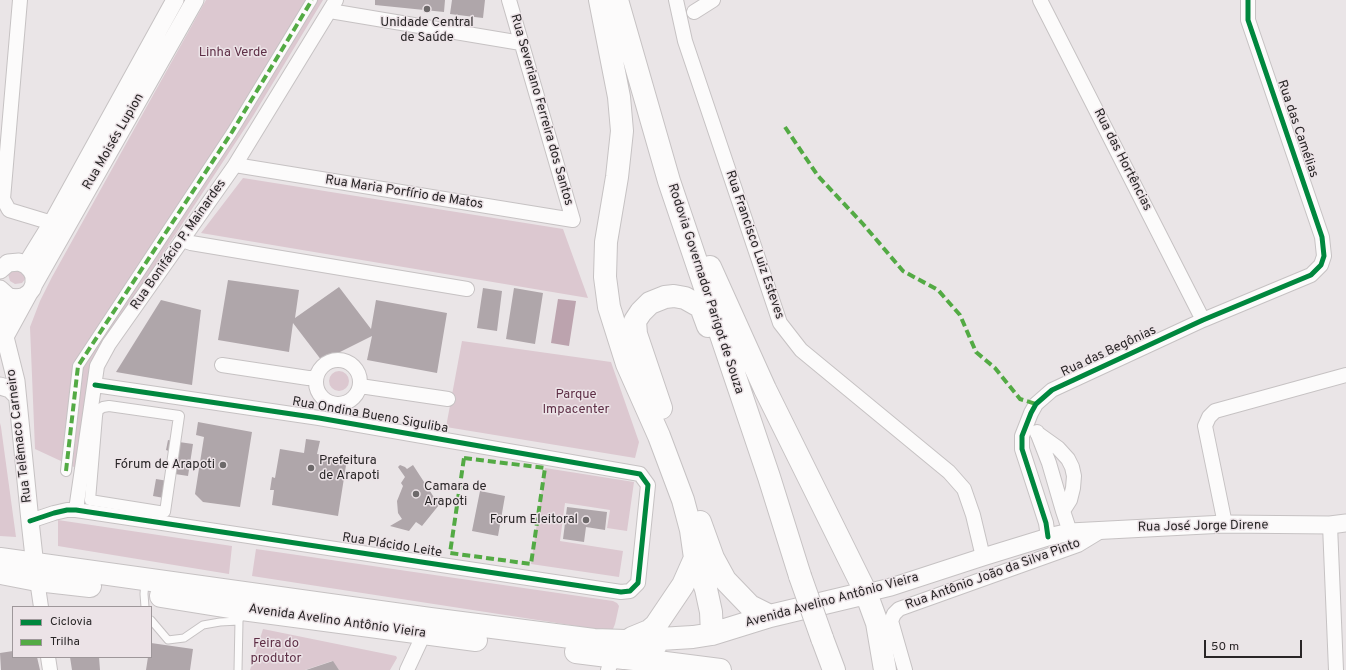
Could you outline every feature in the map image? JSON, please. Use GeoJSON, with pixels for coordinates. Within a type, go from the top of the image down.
{"type":"FeatureCollection","features":[{"type":"Feature","properties":{"kind":"main road"},"geometry":{"type":"LineString","coordinates":[[600,0],[618,97],[622,131],[617,177],[606,242],[605,277],[609,307],[627,364],[659,436],[683,500],[691,530],[696,558],[706,588],[711,612],[712,634]]}},
{"type":"Feature","properties":{"kind":"main road","name":"Rodovia Governador Parigot de Souza"},"geometry":{"type":"LineString","coordinates":[[617,0],[669,181],[769,477],[800,576],[834,670]]}},
{"type":"Feature","properties":{"kind":"main road"},"geometry":{"type":"LineString","coordinates":[[669,181],[688,216],[765,389],[866,593],[877,623],[886,670]]}},
{"type":"Feature","properties":{"kind":"main road"},"geometry":{"type":"LineString","coordinates":[[769,477],[751,443],[700,307],[686,298],[674,296],[665,297],[650,303],[635,321],[636,334],[677,457],[713,558],[725,580],[737,593],[750,606],[770,616]]}},
{"type":"Feature","properties":{"kind":"main road"},"geometry":{"type":"LineString","coordinates":[[618,656],[656,625],[683,586],[696,558]]}},
{"type":"Feature","properties":{"kind":"main road","name":"Avenida Avelino Antônio Vieira"},"geometry":{"type":"LineString","coordinates":[[0,559],[36,572],[145,593],[427,626],[594,640],[618,656],[672,638],[712,634],[770,616],[866,593]]}},
{"type":"Feature","properties":{"kind":"main road","name":"Avenida Avelino Antônio Vieira"},"geometry":{"type":"LineString","coordinates":[[0,573],[36,572]]}},
{"type":"Feature","properties":{"kind":"main road"},"geometry":{"type":"LineString","coordinates":[[618,656],[680,667],[720,670]]}},
{"type":"Feature","properties":{"kind":"street"},"geometry":{"type":"LineString","coordinates":[[20,0],[3,200],[9,210],[52,223]]}},
{"type":"Feature","properties":{"kind":"street","name":"Rua Moisés Lupion"},"geometry":{"type":"LineString","coordinates":[[26,264],[52,223],[175,0]]}},
{"type":"Feature","properties":{"kind":"street","name":"Rua Moisés Lupion"},"geometry":{"type":"LineString","coordinates":[[4,345],[32,288],[194,0]]}},
{"type":"Feature","properties":{"kind":"street"},"geometry":{"type":"LineString","coordinates":[[66,471],[78,366],[232,132],[312,0]]}},
{"type":"Feature","properties":{"kind":"street","name":"Rua Severiano Ferreira dos Santos"},"geometry":{"type":"LineString","coordinates":[[509,0],[573,220]]}},
{"type":"Feature","properties":{"kind":"street","name":"Rua Francisco Luiz Esteves"},"geometry":{"type":"LineString","coordinates":[[676,0],[685,41],[780,323],[801,350],[949,472],[964,489],[973,515],[983,557]]}},
{"type":"Feature","properties":{"kind":"street"},"geometry":{"type":"LineString","coordinates":[[694,12],[712,0]]}},
{"type":"Feature","properties":{"kind":"street","name":"Rua das Hortências"},"geometry":{"type":"LineString","coordinates":[[1040,0],[1203,320]]}},
{"type":"Feature","properties":{"kind":"street","name":"Rua das Camélias"},"geometry":{"type":"LineString","coordinates":[[1248,0],[1248,20],[1322,237],[1324,256],[1321,265]]}},
{"type":"Feature","properties":{"kind":"street"},"geometry":{"type":"LineString","coordinates":[[333,6],[521,43]]}},
{"type":"Feature","properties":{"kind":"street","name":"Rua Bonifácio P. Mainardes"},"geometry":{"type":"LineString","coordinates":[[76,510],[97,366],[109,344],[235,165],[333,6]]}},
{"type":"Feature","properties":{"kind":"street","name":"Rua Maria Porfírio de Matos"},"geometry":{"type":"LineString","coordinates":[[235,165],[573,220]]}},
{"type":"Feature","properties":{"kind":"street"},"geometry":{"type":"LineString","coordinates":[[182,240],[190,243],[467,289]]}},
{"type":"Feature","properties":{"kind":"street"},"geometry":{"type":"LineString","coordinates":[[3,265],[19,262],[26,264],[34,276],[32,288],[23,297],[9,297],[3,292]]}},
{"type":"Feature","properties":{"kind":"street","name":"Rua das Begônias"},"geometry":{"type":"LineString","coordinates":[[1059,535],[1046,523],[1022,449],[1022,436],[1036,404],[1052,390],[1203,320],[1311,275],[1321,265]]}},
{"type":"Feature","properties":{"kind":"street"},"geometry":{"type":"LineString","coordinates":[[3,292],[4,345]]}},
{"type":"Feature","properties":{"kind":"street","name":"Rua Telêmaco Carneiro"},"geometry":{"type":"LineString","coordinates":[[4,345],[16,381],[30,521],[41,606]]}},
{"type":"Feature","properties":{"kind":"street"},"geometry":{"type":"LineString","coordinates":[[343,360],[350,363],[359,374],[360,386],[356,395],[346,403],[332,404],[324,400],[317,391],[315,384],[318,370],[323,365],[329,361],[343,360]]}},
{"type":"Feature","properties":{"kind":"street"},"geometry":{"type":"LineString","coordinates":[[222,365],[316,378]]}},
{"type":"Feature","properties":{"kind":"street"},"geometry":{"type":"LineString","coordinates":[[1225,524],[1205,426],[1209,417],[1214,411],[1346,375]]}},
{"type":"Feature","properties":{"kind":"street","name":"Rua Ondina Bueno Siguliba"},"geometry":{"type":"LineString","coordinates":[[95,385],[319,418],[640,474]]}},
{"type":"Feature","properties":{"kind":"street"},"geometry":{"type":"LineString","coordinates":[[0,386],[10,389],[17,396]]}},
{"type":"Feature","properties":{"kind":"street"},"geometry":{"type":"LineString","coordinates":[[360,386],[448,399]]}},
{"type":"Feature","properties":{"kind":"street"},"geometry":{"type":"LineString","coordinates":[[319,418],[324,400]]}},
{"type":"Feature","properties":{"kind":"street"},"geometry":{"type":"LineString","coordinates":[[346,403],[347,424]]}},
{"type":"Feature","properties":{"kind":"street"},"geometry":{"type":"LineString","coordinates":[[109,406],[178,416],[165,512],[90,500],[98,410],[109,406]]}},
{"type":"Feature","properties":{"kind":"street"},"geometry":{"type":"LineString","coordinates":[[1031,413],[1064,511]]}},
{"type":"Feature","properties":{"kind":"street"},"geometry":{"type":"LineString","coordinates":[[1037,433],[1058,448],[1068,459],[1074,476],[1070,500],[1064,511],[1059,535]]}},
{"type":"Feature","properties":{"kind":"street","name":"Rua Plácido Leite"},"geometry":{"type":"LineString","coordinates":[[30,521],[54,513],[67,510],[76,510],[621,592],[630,591],[638,583],[648,485],[640,474]]}},
{"type":"Feature","properties":{"kind":"street","name":"Rua José Jorge Direne"},"geometry":{"type":"LineString","coordinates":[[1059,535],[1101,531],[1225,524],[1338,524]]}},
{"type":"Feature","properties":{"kind":"street"},"geometry":{"type":"LineString","coordinates":[[1336,670],[1338,524]]}},
{"type":"Feature","properties":{"kind":"street","name":"Rua Antônio João da Silva Pinto"},"geometry":{"type":"LineString","coordinates":[[905,670],[891,621],[894,614],[899,609],[1078,546],[1101,531]]}},
{"type":"Feature","properties":{"kind":"street","name":"Avenida Avelino Antônio Vieira"},"geometry":{"type":"LineString","coordinates":[[866,593],[891,588],[983,557],[1059,535]]}},
{"type":"Feature","properties":{"kind":"street"},"geometry":{"type":"LineString","coordinates":[[877,623],[898,670]]}},
{"type":"Feature","properties":{"kind":"street"},"geometry":{"type":"LineString","coordinates":[[407,670],[427,626]]}},
{"type":"Feature","properties":{"kind":"street"},"geometry":{"type":"LineString","coordinates":[[48,658],[50,670]]}},
{"type":"Feature","properties":{"kind":"lane"},"geometry":{"type":"LineString","coordinates":[[152,621],[168,640],[184,638],[203,625],[220,622],[242,605]]}},
{"type":"Feature","properties":{"kind":"lane"},"geometry":{"type":"LineString","coordinates":[[238,670],[242,605]]}},
{"type":"Feature","properties":{"kind":"green space","name":"Linha Verde"},"geometry":{"type":"Polygon","coordinates":[[[206,0],[323,0],[253,116],[104,343],[76,468],[35,449],[30,327],[40,301],[52,277],[206,0]]]}},
{"type":"Feature","properties":{"kind":"green space"},"geometry":{"type":"Polygon","coordinates":[[[243,178],[563,229],[588,298],[201,233],[243,178]]]}},
{"type":"Feature","properties":{"kind":"green space"},"geometry":{"type":"Polygon","coordinates":[[[19,265],[26,278],[22,283],[15,284],[10,281],[8,274],[19,265]]]}},
{"type":"Feature","properties":{"kind":"green space","name":"Parque Impacenter"},"geometry":{"type":"Polygon","coordinates":[[[462,341],[611,362],[639,442],[635,458],[446,427],[462,341]]]}},
{"type":"Feature","properties":{"kind":"green space"},"geometry":{"type":"Polygon","coordinates":[[[339,371],[346,374],[349,381],[346,388],[339,391],[332,388],[329,381],[332,374],[339,371]]]}},
{"type":"Feature","properties":{"kind":"green space"},"geometry":{"type":"Polygon","coordinates":[[[0,423],[1,427],[16,537],[0,536],[0,423]]]}},
{"type":"Feature","properties":{"kind":"green space"},"geometry":{"type":"Polygon","coordinates":[[[545,468],[634,482],[627,531],[607,528],[610,510],[565,503],[560,541],[623,551],[619,577],[531,564],[545,468]]]}},
{"type":"Feature","properties":{"kind":"green space"},"geometry":{"type":"Polygon","coordinates":[[[58,520],[232,546],[229,574],[58,546],[58,520]]]}},
{"type":"Feature","properties":{"kind":"green space"},"geometry":{"type":"Polygon","coordinates":[[[256,549],[613,601],[619,606],[613,629],[609,631],[252,576],[256,549]]]}},
{"type":"Feature","properties":{"kind":"green space","name":"Feira do produtor"},"geometry":{"type":"Polygon","coordinates":[[[263,629],[396,656],[397,658],[390,670],[339,670],[332,661],[305,670],[250,670],[263,629]]]}},
{"type":"Feature","properties":{"kind":"shaded area"},"geometry":{"type":"Polygon","coordinates":[[[558,299],[576,301],[569,346],[551,343],[558,299]]]}},
{"type":"Feature","properties":{"kind":"building","name":"Unidade Central de Saúde"},"geometry":{"type":"Polygon","coordinates":[[[375,0],[445,0],[444,12],[375,5],[375,0]]]}},
{"type":"Feature","properties":{"kind":"building"},"geometry":{"type":"Polygon","coordinates":[[[452,0],[485,0],[483,18],[450,14],[452,0]]]}},
{"type":"Feature","properties":{"kind":"building"},"geometry":{"type":"Polygon","coordinates":[[[228,280],[299,290],[295,318],[339,287],[371,329],[376,300],[447,313],[437,373],[367,360],[372,336],[322,361],[293,323],[289,352],[218,340],[228,280]]]}},
{"type":"Feature","properties":{"kind":"building"},"geometry":{"type":"Polygon","coordinates":[[[483,288],[502,291],[497,331],[477,328],[483,288]]]}},
{"type":"Feature","properties":{"kind":"building"},"geometry":{"type":"Polygon","coordinates":[[[514,288],[543,293],[535,344],[506,339],[514,288]]]}},
{"type":"Feature","properties":{"kind":"building"},"geometry":{"type":"Polygon","coordinates":[[[161,300],[201,310],[192,385],[116,372],[161,300]]]}},
{"type":"Feature","properties":{"kind":"building","name":"Fórum de Arapoti"},"geometry":{"type":"Polygon","coordinates":[[[198,422],[252,432],[240,507],[203,502],[195,494],[204,437],[196,435],[198,422]]]}},
{"type":"Feature","properties":{"kind":"building","name":"Prefeitura de Arapoti"},"geometry":{"type":"Polygon","coordinates":[[[306,439],[320,441],[317,454],[347,459],[338,516],[272,505],[274,490],[270,490],[272,477],[275,478],[280,449],[304,453],[306,439]]]}},
{"type":"Feature","properties":{"kind":"building"},"geometry":{"type":"Polygon","coordinates":[[[168,440],[173,441],[171,452],[166,450],[168,440]]]}},
{"type":"Feature","properties":{"kind":"building"},"geometry":{"type":"Polygon","coordinates":[[[179,442],[193,444],[188,476],[175,474],[179,442]]]}},
{"type":"Feature","properties":{"kind":"building","name":"Camara de Arapoti"},"geometry":{"type":"Polygon","coordinates":[[[400,465],[407,469],[413,465],[439,505],[422,526],[416,522],[409,531],[390,526],[402,519],[398,513],[397,501],[403,486],[401,483],[405,477],[398,467],[400,465]]]}},
{"type":"Feature","properties":{"kind":"building"},"geometry":{"type":"Polygon","coordinates":[[[156,479],[168,481],[164,498],[153,496],[156,479]]]}},
{"type":"Feature","properties":{"kind":"building"},"geometry":{"type":"Polygon","coordinates":[[[480,491],[505,496],[498,536],[472,531],[480,491]]]}},
{"type":"Feature","properties":{"kind":"building","name":"Forum Eleitoral"},"geometry":{"type":"Polygon","coordinates":[[[567,507],[607,512],[605,530],[586,527],[584,542],[563,539],[567,507]]]}},
{"type":"Feature","properties":{"kind":"building"},"geometry":{"type":"Polygon","coordinates":[[[152,643],[193,649],[190,670],[146,670],[148,658],[152,658],[152,643]]]}},
{"type":"Feature","properties":{"kind":"building"},"geometry":{"type":"Polygon","coordinates":[[[12,651],[12,658],[37,658],[40,670],[1,670],[0,653],[12,651]]]}},
{"type":"Feature","properties":{"kind":"building"},"geometry":{"type":"Polygon","coordinates":[[[70,658],[99,658],[100,670],[72,670],[70,658]]]}},
{"type":"Feature","properties":{"kind":"building"},"geometry":{"type":"Polygon","coordinates":[[[333,661],[339,670],[306,670],[333,661]]]}},
{"type":"Feature","properties":{"kind":"marked path"},"geometry":{"type":"LineString","coordinates":[[66,471],[78,366],[232,132],[312,0]]}},
{"type":"Feature","properties":{"kind":"marked path"},"geometry":{"type":"LineString","coordinates":[[785,127],[818,176],[863,224],[903,271],[938,290],[960,315],[976,352],[995,368],[1020,399],[1036,404]]}},
{"type":"Feature","properties":{"kind":"marked path"},"geometry":{"type":"LineString","coordinates":[[464,458],[545,468],[531,564],[450,553],[464,458]]}},
{"type":"Feature","properties":{"kind":"cycle path"},"geometry":{"type":"LineString","coordinates":[[1048,537],[1046,523],[1022,449],[1022,436],[1036,404],[1052,390],[1203,320],[1311,275],[1321,265],[1324,256],[1322,237],[1248,20],[1248,0]]}},
{"type":"Feature","properties":{"kind":"cycle path"},"geometry":{"type":"LineString","coordinates":[[30,521],[54,513],[67,510],[76,510],[621,592],[630,591],[638,583],[648,485],[640,474],[319,418],[95,385]]}},
{"type":"Feature","properties":{"kind":"place","name":"Unidade Central de Saúde"},"geometry":{"type":"Point","coordinates":[427,9]}},
{"type":"Feature","properties":{"kind":"place","name":"Fórum de Arapoti"},"geometry":{"type":"Point","coordinates":[223,465]}},
{"type":"Feature","properties":{"kind":"place","name":"Prefeitura de Arapoti"},"geometry":{"type":"Point","coordinates":[311,468]}},
{"type":"Feature","properties":{"kind":"place","name":"Camara de Arapoti"},"geometry":{"type":"Point","coordinates":[416,494]}},
{"type":"Feature","properties":{"kind":"place","name":"Forum Eleitoral"},"geometry":{"type":"Point","coordinates":[586,520]}}]}
